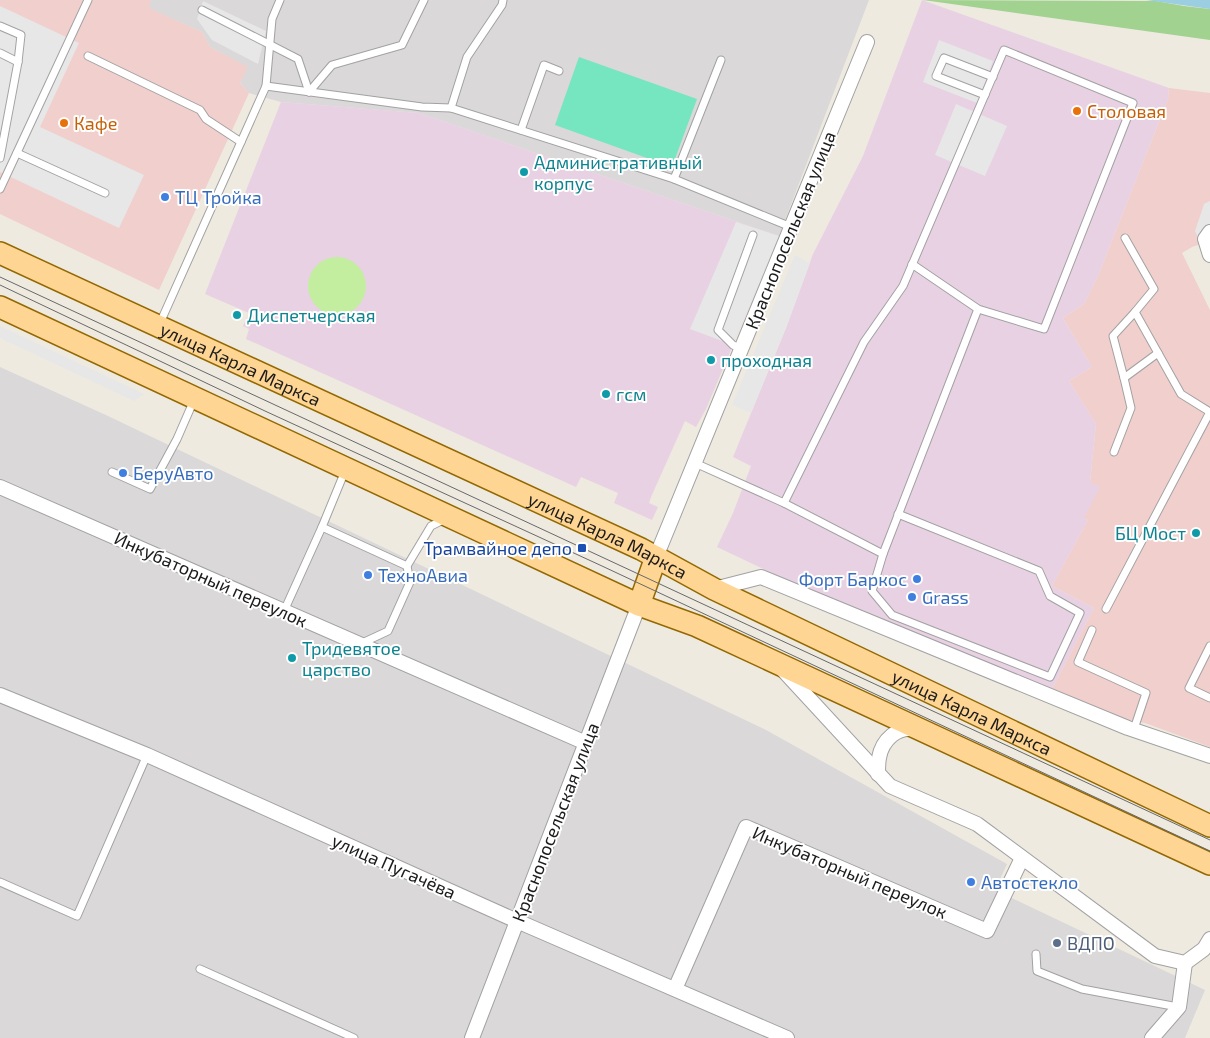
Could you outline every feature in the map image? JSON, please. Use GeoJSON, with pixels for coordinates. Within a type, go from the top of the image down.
{"type":"FeatureCollection","features":[{"type":"Feature","properties":{"kind":"main road","name":"улица Карла Маркса"},"geometry":{"type":"LineString","coordinates":[[0,253],[656,556],[714,589],[1210,826]]}},
{"type":"Feature","properties":{"kind":"main road","name":"улица Карла Маркса"},"geometry":{"type":"LineString","coordinates":[[0,307],[638,605],[697,626],[1210,864]]}},
{"type":"Feature","properties":{"kind":"main road"},"geometry":{"type":"LineString","coordinates":[[638,605],[656,556]]}},
{"type":"Feature","properties":{"kind":"street","name":"Краснопосельская улица"},"geometry":{"type":"LineString","coordinates":[[656,556],[867,42]]}},
{"type":"Feature","properties":{"kind":"street"},"geometry":{"type":"LineString","coordinates":[[1210,232],[1205,239],[1210,254]]}},
{"type":"Feature","properties":{"kind":"street","name":"Инкубаторный переулок"},"geometry":{"type":"LineString","coordinates":[[0,488],[586,743]]}},
{"type":"Feature","properties":{"kind":"street"},"geometry":{"type":"LineString","coordinates":[[714,589],[761,577],[1131,728],[1210,756]]}},
{"type":"Feature","properties":{"kind":"street","name":"Краснопосельская улица"},"geometry":{"type":"LineString","coordinates":[[472,1038],[638,605]]}},
{"type":"Feature","properties":{"kind":"street"},"geometry":{"type":"LineString","coordinates":[[774,661],[890,786],[977,824],[1155,956],[1185,963],[1204,950],[1210,939]]}},
{"type":"Feature","properties":{"kind":"street","name":"улица Пугачёва"},"geometry":{"type":"LineString","coordinates":[[0,694],[148,755],[516,921],[787,1038]]}},
{"type":"Feature","properties":{"kind":"street"},"geometry":{"type":"LineString","coordinates":[[878,774],[878,758],[884,742],[895,733],[909,728],[933,735]]}},
{"type":"Feature","properties":{"kind":"street","name":"Инкубаторный переулок"},"geometry":{"type":"LineString","coordinates":[[675,989],[746,827],[987,931],[1022,858]]}},
{"type":"Feature","properties":{"kind":"street"},"geometry":{"type":"LineString","coordinates":[[1152,1038],[1179,1007],[1185,963]]}},
{"type":"Feature","properties":{"kind":"lane"},"geometry":{"type":"LineString","coordinates":[[0,189],[88,0]]}},
{"type":"Feature","properties":{"kind":"lane"},"geometry":{"type":"LineString","coordinates":[[158,326],[266,86],[272,19],[280,0]]}},
{"type":"Feature","properties":{"kind":"lane"},"geometry":{"type":"LineString","coordinates":[[309,92],[332,65],[402,45],[424,0]]}},
{"type":"Feature","properties":{"kind":"lane"},"geometry":{"type":"LineString","coordinates":[[451,108],[467,57],[502,5],[503,0]]}},
{"type":"Feature","properties":{"kind":"lane"},"geometry":{"type":"LineString","coordinates":[[202,10],[298,59],[309,92]]}},
{"type":"Feature","properties":{"kind":"lane"},"geometry":{"type":"LineString","coordinates":[[0,26],[21,35],[18,62],[0,158]]}},
{"type":"Feature","properties":{"kind":"lane"},"geometry":{"type":"LineString","coordinates":[[784,503],[864,342],[903,286],[912,264],[985,95],[993,78],[1004,50],[1133,102],[1044,329],[978,309],[912,264]]}},
{"type":"Feature","properties":{"kind":"lane"},"geometry":{"type":"LineString","coordinates":[[0,53],[18,62]]}},
{"type":"Feature","properties":{"kind":"lane"},"geometry":{"type":"LineString","coordinates":[[88,56],[200,110],[206,120],[241,142]]}},
{"type":"Feature","properties":{"kind":"lane"},"geometry":{"type":"LineString","coordinates":[[985,95],[936,76],[944,58],[993,78]]}},
{"type":"Feature","properties":{"kind":"lane"},"geometry":{"type":"LineString","coordinates":[[674,179],[721,60]]}},
{"type":"Feature","properties":{"kind":"lane"},"geometry":{"type":"LineString","coordinates":[[521,130],[544,65],[559,71]]}},
{"type":"Feature","properties":{"kind":"lane"},"geometry":{"type":"LineString","coordinates":[[266,86],[451,108],[674,179],[791,227]]}},
{"type":"Feature","properties":{"kind":"lane"},"geometry":{"type":"LineString","coordinates":[[17,153],[105,193]]}},
{"type":"Feature","properties":{"kind":"lane"},"geometry":{"type":"LineString","coordinates":[[741,349],[732,346],[718,330],[753,235]]}},
{"type":"Feature","properties":{"kind":"lane"},"geometry":{"type":"LineString","coordinates":[[1114,452],[1131,408],[1113,336],[1154,289],[1125,238]]}},
{"type":"Feature","properties":{"kind":"lane"},"geometry":{"type":"LineString","coordinates":[[898,514],[1039,571],[1050,596],[1080,612],[1050,677],[892,615],[872,592],[883,554],[898,514],[978,309]]}},
{"type":"Feature","properties":{"kind":"lane"},"geometry":{"type":"LineString","coordinates":[[1106,609],[1210,412],[1181,394],[1135,312]]}},
{"type":"Feature","properties":{"kind":"lane"},"geometry":{"type":"LineString","coordinates":[[1124,378],[1158,354]]}},
{"type":"Feature","properties":{"kind":"lane"},"geometry":{"type":"LineString","coordinates":[[112,472],[150,489],[177,440],[195,397]]}},
{"type":"Feature","properties":{"kind":"lane"},"geometry":{"type":"LineString","coordinates":[[695,462],[784,503],[883,554]]}},
{"type":"Feature","properties":{"kind":"lane"},"geometry":{"type":"LineString","coordinates":[[284,611],[346,468]]}},
{"type":"Feature","properties":{"kind":"lane"},"geometry":{"type":"LineString","coordinates":[[360,644],[388,631],[410,582],[407,566],[430,526],[450,517]]}},
{"type":"Feature","properties":{"kind":"lane"},"geometry":{"type":"LineString","coordinates":[[322,527],[407,566]]}},
{"type":"Feature","properties":{"kind":"lane"},"geometry":{"type":"LineString","coordinates":[[1092,630],[1078,662],[1146,693],[1131,728]]}},
{"type":"Feature","properties":{"kind":"lane"},"geometry":{"type":"LineString","coordinates":[[1210,646],[1189,688],[1210,698]]}},
{"type":"Feature","properties":{"kind":"lane"},"geometry":{"type":"LineString","coordinates":[[0,882],[77,916],[148,755]]}},
{"type":"Feature","properties":{"kind":"lane"},"geometry":{"type":"LineString","coordinates":[[1036,954],[1037,971],[1082,989],[1179,1007]]}},
{"type":"Feature","properties":{"kind":"lane"},"geometry":{"type":"LineString","coordinates":[[200,969],[354,1038]]}},
{"type":"Feature","properties":{"kind":"shaded area"},"geometry":{"type":"Polygon","coordinates":[[[0,0],[151,0],[149,8],[202,32],[210,47],[248,67],[240,83],[249,93],[159,290],[0,214],[0,0]]]}},
{"type":"Feature","properties":{"kind":"shaded area"},"geometry":{"type":"Polygon","coordinates":[[[151,0],[869,0],[779,236],[419,113],[281,102],[249,93],[240,83],[247,67],[210,47],[202,32],[148,8],[151,0]]]}},
{"type":"Feature","properties":{"kind":"shaded area"},"geometry":{"type":"Polygon","coordinates":[[[922,0],[1169,88],[1168,99],[1098,276],[1084,304],[1063,318],[1092,367],[1069,381],[1096,424],[1090,482],[1100,487],[1084,518],[1088,520],[1052,586],[1094,608],[1052,689],[793,583],[717,547],[733,513],[751,466],[733,457],[786,328],[813,254],[863,156],[922,0]]]}},
{"type":"Feature","properties":{"kind":"shaded area"},"geometry":{"type":"Polygon","coordinates":[[[203,1],[266,31],[258,64],[212,40],[197,19],[203,1]]]}},
{"type":"Feature","properties":{"kind":"shaded area"},"geometry":{"type":"Polygon","coordinates":[[[0,6],[79,43],[40,127],[144,175],[119,228],[0,172],[0,6]]]}},
{"type":"Feature","properties":{"kind":"shaded area"},"geometry":{"type":"Polygon","coordinates":[[[939,40],[993,61],[977,103],[923,82],[939,40]]]}},
{"type":"Feature","properties":{"kind":"shaded area"},"geometry":{"type":"Polygon","coordinates":[[[1169,88],[1210,93],[1210,241],[1192,247],[1182,253],[1210,310],[1210,747],[1145,723],[1123,719],[1052,689],[1094,608],[1052,586],[1088,520],[1083,518],[1090,482],[1096,424],[1069,381],[1092,367],[1063,318],[1084,304],[1098,276],[1168,99],[1169,88]]]}},
{"type":"Feature","properties":{"kind":"shaded area"},"geometry":{"type":"Polygon","coordinates":[[[281,102],[419,113],[779,236],[706,409],[696,427],[685,421],[651,497],[649,503],[658,507],[652,520],[614,503],[618,493],[581,477],[576,487],[246,339],[249,329],[243,326],[249,313],[205,294],[281,102]]]}},
{"type":"Feature","properties":{"kind":"shaded area"},"geometry":{"type":"Polygon","coordinates":[[[956,104],[1007,126],[985,176],[935,155],[956,104]]]}},
{"type":"Feature","properties":{"kind":"shaded area"},"geometry":{"type":"Polygon","coordinates":[[[1210,201],[1210,264],[1195,231],[1204,204],[1210,201]]]}},
{"type":"Feature","properties":{"kind":"shaded area"},"geometry":{"type":"Polygon","coordinates":[[[736,222],[779,236],[733,345],[690,329],[736,222]]]}},
{"type":"Feature","properties":{"kind":"shaded area"},"geometry":{"type":"Polygon","coordinates":[[[795,255],[810,263],[751,413],[732,405],[795,255]]]}},
{"type":"Feature","properties":{"kind":"shaded area"},"geometry":{"type":"Polygon","coordinates":[[[0,326],[144,394],[134,401],[0,338],[0,326]]]}},
{"type":"Feature","properties":{"kind":"shaded area"},"geometry":{"type":"Polygon","coordinates":[[[0,367],[108,416],[766,730],[1007,864],[995,890],[1205,990],[1185,1038],[0,1038],[0,367]]]}},
{"type":"Feature","properties":{"kind":"green space"},"geometry":{"type":"Polygon","coordinates":[[[923,0],[1156,1],[1210,9],[1210,40],[923,0]]]}},
{"type":"Feature","properties":{"kind":"green space"},"geometry":{"type":"Polygon","coordinates":[[[579,57],[697,99],[672,167],[555,125],[579,57]]]}},
{"type":"Feature","properties":{"kind":"green space"},"geometry":{"type":"Polygon","coordinates":[[[331,257],[343,257],[358,265],[366,280],[366,292],[358,307],[343,315],[331,315],[316,307],[308,292],[308,280],[316,265],[331,257]]]}},
{"type":"Feature","properties":{"kind":"water"},"geometry":{"type":"Polygon","coordinates":[[[1146,0],[1210,0],[1210,9],[1146,0]]]}},
{"type":"Feature","properties":{"kind":"tram line"},"geometry":{"type":"LineString","coordinates":[[0,277],[1210,840]]}},
{"type":"Feature","properties":{"kind":"tram line"},"geometry":{"type":"LineString","coordinates":[[0,285],[265,411],[602,566],[1210,851]]}},
{"type":"Feature","properties":{"kind":"place","name":"Столовая"},"geometry":{"type":"Point","coordinates":[1077,111]}},
{"type":"Feature","properties":{"kind":"place","name":"Кафе"},"geometry":{"type":"Point","coordinates":[64,123]}},
{"type":"Feature","properties":{"kind":"place","name":"Административный корпус"},"geometry":{"type":"Point","coordinates":[524,172]}},
{"type":"Feature","properties":{"kind":"place","name":"ТЦ Тройка"},"geometry":{"type":"Point","coordinates":[165,197]}},
{"type":"Feature","properties":{"kind":"place","name":"Диспетчерская"},"geometry":{"type":"Point","coordinates":[237,315]}},
{"type":"Feature","properties":{"kind":"place","name":"проходная"},"geometry":{"type":"Point","coordinates":[711,360]}},
{"type":"Feature","properties":{"kind":"place","name":"гсм"},"geometry":{"type":"Point","coordinates":[606,394]}},
{"type":"Feature","properties":{"kind":"place","name":"БеруАвто"},"geometry":{"type":"Point","coordinates":[123,473]}},
{"type":"Feature","properties":{"kind":"place","name":"БЦ Мост"},"geometry":{"type":"Point","coordinates":[1196,533]}},
{"type":"Feature","properties":{"kind":"place","name":"Трамвайное депо"},"geometry":{"type":"Point","coordinates":[582,548]}},
{"type":"Feature","properties":{"kind":"place","name":"ТехноАвиа"},"geometry":{"type":"Point","coordinates":[368,575]}},
{"type":"Feature","properties":{"kind":"place","name":"Форт Баркос"},"geometry":{"type":"Point","coordinates":[917,579]}},
{"type":"Feature","properties":{"kind":"place","name":"Grass"},"geometry":{"type":"Point","coordinates":[912,597]}},
{"type":"Feature","properties":{"kind":"place","name":"Тридевятое царство"},"geometry":{"type":"Point","coordinates":[292,658]}},
{"type":"Feature","properties":{"kind":"place","name":"Автостекло"},"geometry":{"type":"Point","coordinates":[971,882]}},
{"type":"Feature","properties":{"kind":"place","name":"ВДПО"},"geometry":{"type":"Point","coordinates":[1057,943]}}]}
